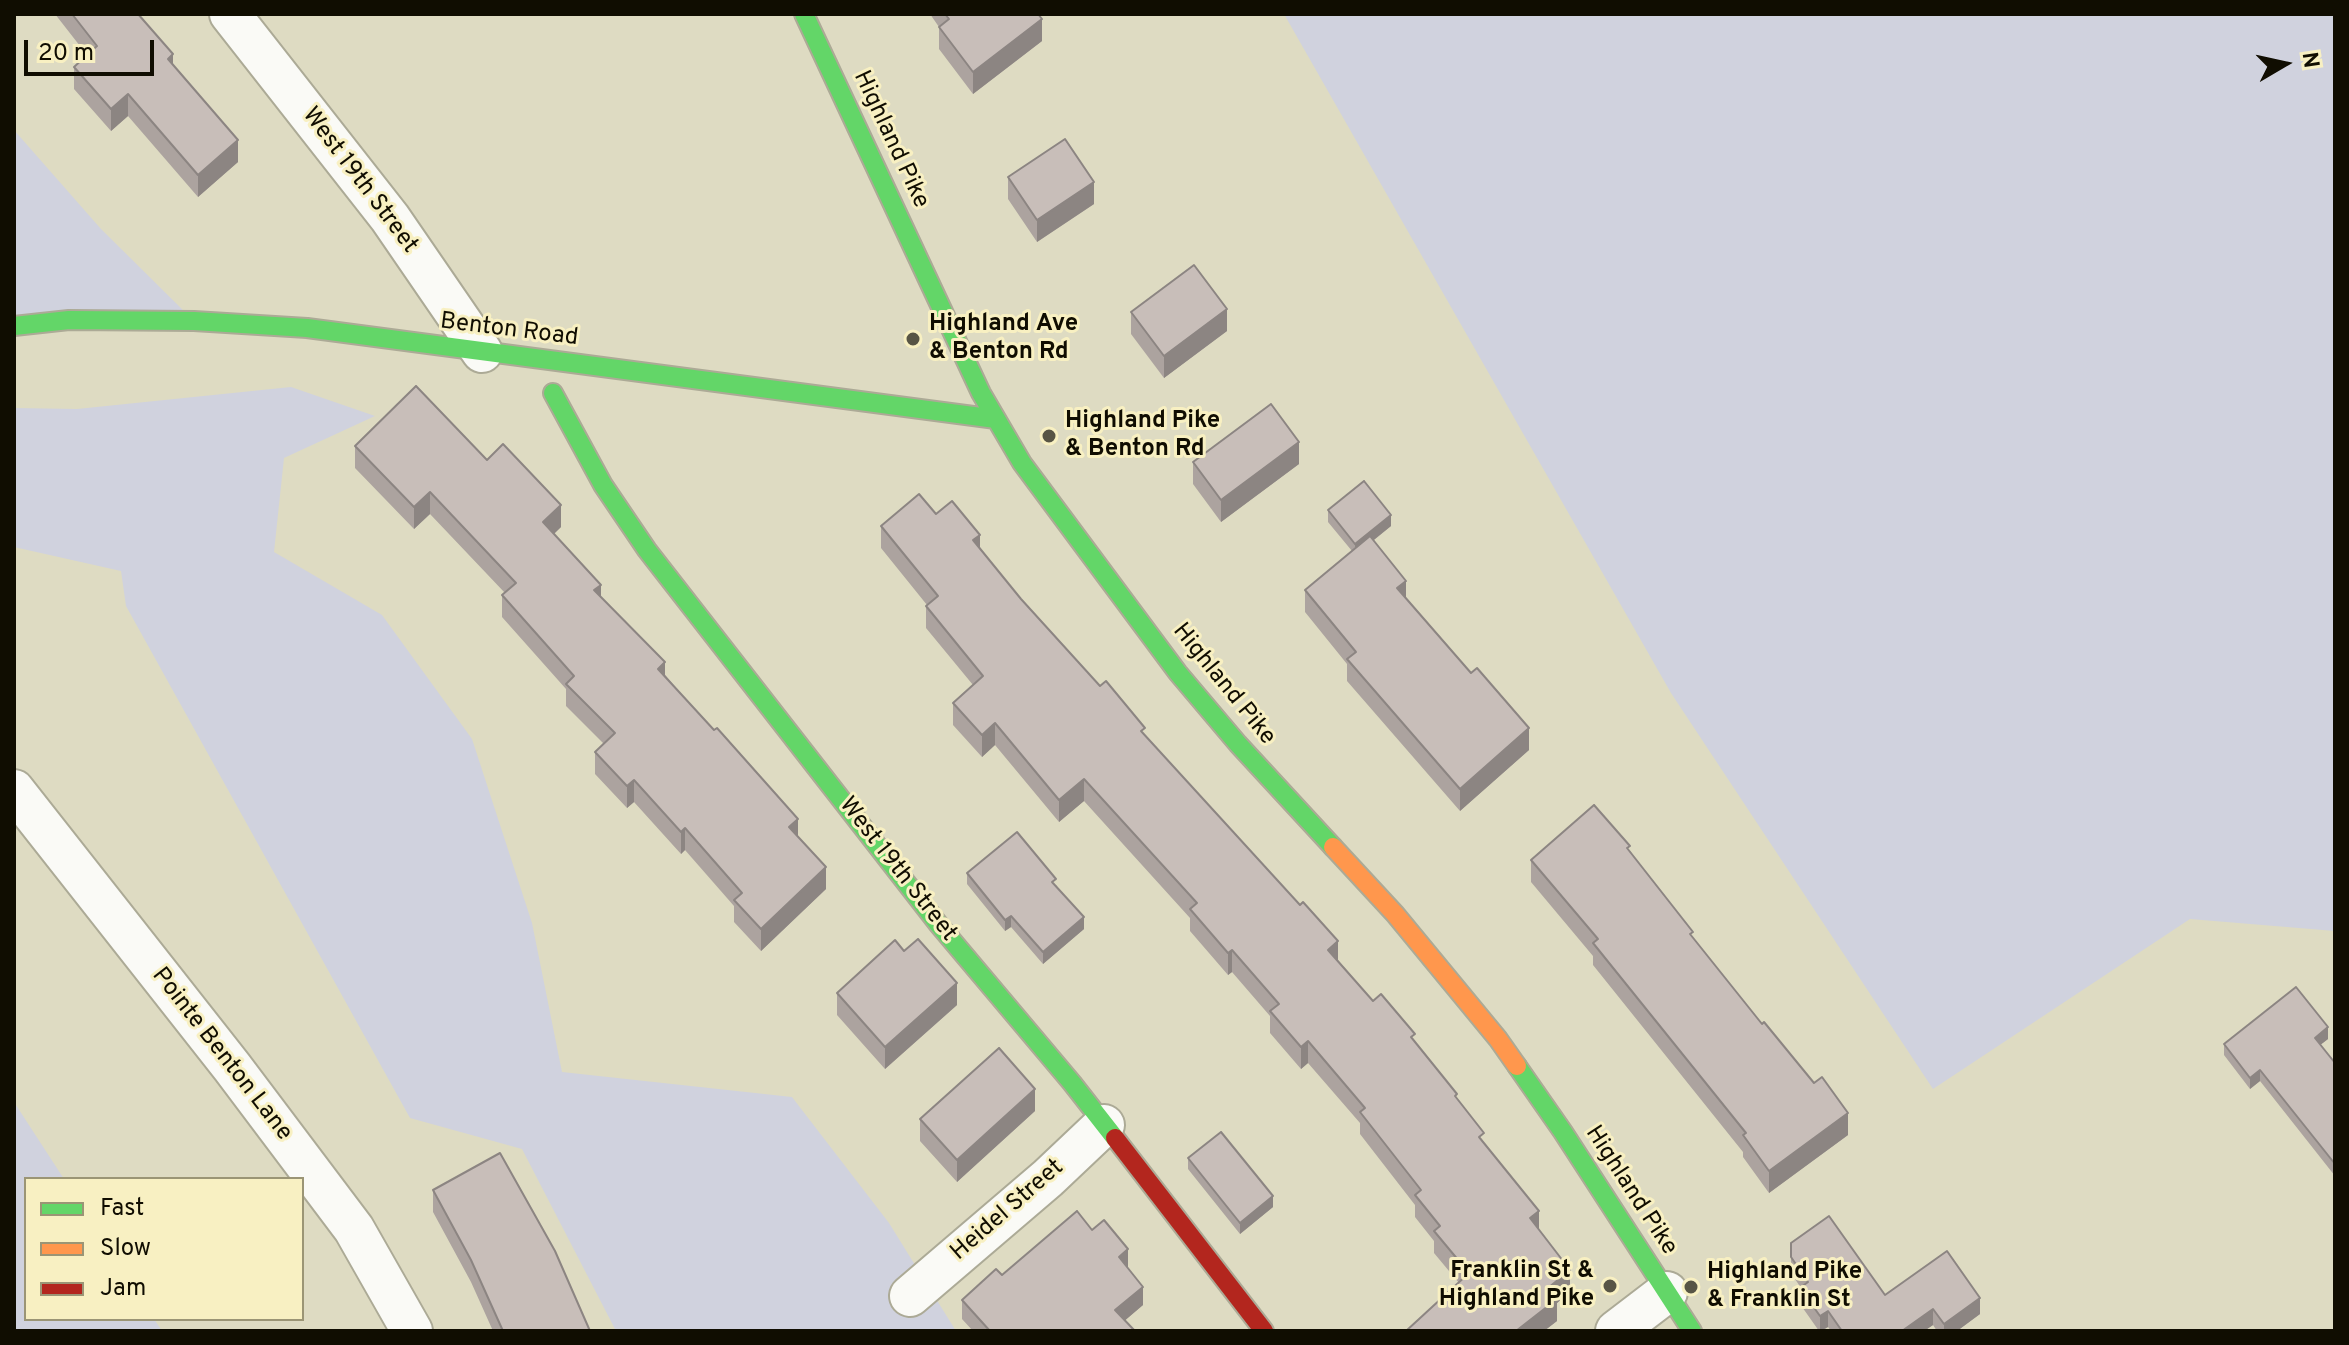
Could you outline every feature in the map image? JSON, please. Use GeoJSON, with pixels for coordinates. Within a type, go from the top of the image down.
{"type":"FeatureCollection","features":[{"type":"Feature","properties":{"kind":"street","name":"West 19th Street"},"geometry":{"type":"LineString","coordinates":[[230,14],[390,218],[482,352]]}},
{"type":"Feature","properties":{"kind":"street","name":"Highland Pike"},"geometry":{"type":"LineString","coordinates":[[804,14],[981,393],[1022,463],[1178,673],[1238,744],[1395,914],[1498,1039],[1563,1132],[1692,1331]]}},
{"type":"Feature","properties":{"kind":"street","name":"Benton Road"},"geometry":{"type":"LineString","coordinates":[[14,326],[69,320],[194,321],[307,328],[996,419]]}},
{"type":"Feature","properties":{"kind":"street","name":"West 19th Street"},"geometry":{"type":"LineString","coordinates":[[553,393],[603,485],[647,550],[939,925],[1104,1125],[1264,1331]]}},
{"type":"Feature","properties":{"kind":"street","name":"Pointe Benton Lane"},"geometry":{"type":"LineString","coordinates":[[14,790],[232,1067],[354,1229],[412,1331]]}},
{"type":"Feature","properties":{"kind":"street","name":"Heidel Street"},"geometry":{"type":"LineString","coordinates":[[910,1296],[1048,1178],[1104,1125]]}},
{"type":"Feature","properties":{"kind":"street"},"geometry":{"type":"LineString","coordinates":[[1616,1331],[1667,1292]]}},
{"type":"Feature","properties":{"kind":"shaded area"},"geometry":{"type":"Polygon","coordinates":[[[1284,14],[2335,14],[2335,931],[2190,919],[1933,1089],[1671,693],[1284,14]]]}},
{"type":"Feature","properties":{"kind":"shaded area"},"geometry":{"type":"Polygon","coordinates":[[[14,130],[101,229],[194,321],[14,326],[14,130]]]}},
{"type":"Feature","properties":{"kind":"shaded area"},"geometry":{"type":"Polygon","coordinates":[[[291,387],[375,416],[284,458],[274,552],[382,615],[472,739],[532,923],[562,1072],[792,1097],[889,1223],[956,1331],[616,1331],[522,1149],[410,1118],[126,606],[121,571],[14,547],[14,408],[77,409],[291,387]]]}},
{"type":"Feature","properties":{"kind":"shaded area"},"geometry":{"type":"Polygon","coordinates":[[[14,1102],[63,1177],[24,1177],[24,1321],[155,1321],[162,1331],[14,1331],[14,1102]]]}},
{"type":"Feature","properties":{"kind":"building"},"geometry":{"type":"Polygon","coordinates":[[[72,14],[138,14],[173,54],[168,59],[238,140],[198,175],[128,94],[111,109],[74,67],[97,46],[72,14]]]}},
{"type":"Feature","properties":{"kind":"building"},"geometry":{"type":"Polygon","coordinates":[[[945,14],[1038,14],[1042,19],[973,72],[939,27],[949,19],[945,14]]]}},
{"type":"Feature","properties":{"kind":"building"},"geometry":{"type":"Polygon","coordinates":[[[1065,139],[1094,182],[1037,220],[1008,177],[1065,139]]]}},
{"type":"Feature","properties":{"kind":"building"},"geometry":{"type":"Polygon","coordinates":[[[1194,265],[1227,309],[1164,356],[1131,312],[1194,265]]]}},
{"type":"Feature","properties":{"kind":"building"},"geometry":{"type":"Polygon","coordinates":[[[416,386],[487,460],[503,444],[561,505],[543,522],[601,585],[594,590],[665,662],[658,669],[714,730],[717,728],[798,819],[789,827],[826,867],[761,929],[734,900],[742,893],[685,828],[681,832],[634,780],[627,786],[595,752],[615,733],[566,684],[574,676],[502,595],[516,583],[430,492],[414,507],[355,446],[416,386]]]}},
{"type":"Feature","properties":{"kind":"building"},"geometry":{"type":"Polygon","coordinates":[[[1271,404],[1299,442],[1221,500],[1193,462],[1271,404]]]}},
{"type":"Feature","properties":{"kind":"building"},"geometry":{"type":"Polygon","coordinates":[[[1364,481],[1391,515],[1355,544],[1328,510],[1364,481]]]}},
{"type":"Feature","properties":{"kind":"building"},"geometry":{"type":"Polygon","coordinates":[[[919,494],[936,514],[952,501],[980,535],[973,540],[1021,599],[1100,686],[1106,681],[1145,728],[1141,731],[1300,905],[1303,902],[1338,941],[1328,950],[1373,1001],[1381,994],[1415,1034],[1411,1037],[1484,1133],[1479,1137],[1539,1211],[1530,1218],[1570,1270],[1548,1288],[1557,1299],[1516,1331],[1406,1331],[1469,1273],[1434,1231],[1440,1226],[1415,1195],[1421,1190],[1360,1112],[1365,1108],[1308,1041],[1301,1047],[1270,1011],[1279,1004],[1232,950],[1228,953],[1190,909],[1197,903],[1084,779],[1059,800],[995,723],[982,735],[953,703],[983,676],[926,606],[938,596],[881,526],[919,494]]]}},
{"type":"Feature","properties":{"kind":"building"},"geometry":{"type":"Polygon","coordinates":[[[1370,536],[1406,581],[1397,588],[1471,673],[1477,668],[1529,728],[1460,789],[1347,659],[1356,652],[1305,590],[1370,536]]]}},
{"type":"Feature","properties":{"kind":"building"},"geometry":{"type":"Polygon","coordinates":[[[1594,805],[1630,846],[1627,848],[1693,932],[1690,934],[1762,1024],[1764,1022],[1814,1083],[1822,1077],[1848,1113],[1769,1171],[1743,1135],[1746,1133],[1593,943],[1598,939],[1531,860],[1594,805]]]}},
{"type":"Feature","properties":{"kind":"building"},"geometry":{"type":"Polygon","coordinates":[[[1017,832],[1056,879],[1052,882],[1084,917],[1043,952],[1011,916],[1005,920],[967,873],[1017,832]]]}},
{"type":"Feature","properties":{"kind":"building"},"geometry":{"type":"Polygon","coordinates":[[[918,939],[957,983],[885,1047],[837,993],[895,940],[904,951],[918,939]]]}},
{"type":"Feature","properties":{"kind":"building"},"geometry":{"type":"Polygon","coordinates":[[[2296,987],[2328,1027],[2315,1038],[2335,1063],[2335,1164],[2260,1070],[2250,1078],[2224,1044],[2296,987]]]}},
{"type":"Feature","properties":{"kind":"building"},"geometry":{"type":"Polygon","coordinates":[[[999,1048],[1035,1089],[957,1160],[920,1119],[999,1048]]]}},
{"type":"Feature","properties":{"kind":"building"},"geometry":{"type":"Polygon","coordinates":[[[1221,1132],[1273,1196],[1240,1223],[1188,1158],[1221,1132]]]}},
{"type":"Feature","properties":{"kind":"building"},"geometry":{"type":"Polygon","coordinates":[[[500,1153],[555,1251],[590,1331],[503,1331],[471,1260],[433,1190],[500,1153]]]}},
{"type":"Feature","properties":{"kind":"building"},"geometry":{"type":"Polygon","coordinates":[[[1077,1211],[1092,1230],[1104,1220],[1128,1249],[1119,1257],[1143,1287],[1115,1310],[1135,1331],[990,1331],[962,1300],[996,1269],[1002,1275],[1077,1211]]]}},
{"type":"Feature","properties":{"kind":"building"},"geometry":{"type":"Polygon","coordinates":[[[1829,1216],[1885,1295],[1947,1251],[1980,1298],[1944,1324],[1933,1309],[1902,1331],[1842,1331],[1828,1311],[1820,1316],[1800,1288],[1808,1282],[1791,1257],[1791,1243],[1829,1216]]]}},
{"type":"Feature","properties":{"kind":"traffic: fast"},"geometry":{"type":"LineString","coordinates":[[804,14],[981,393],[1022,463],[1178,673],[1238,744],[1333,847]]}},
{"type":"Feature","properties":{"kind":"traffic: fast"},"geometry":{"type":"LineString","coordinates":[[14,326],[69,320],[194,321],[307,328],[996,419]]}},
{"type":"Feature","properties":{"kind":"traffic: fast"},"geometry":{"type":"LineString","coordinates":[[553,393],[603,485],[647,550],[939,925],[1115,1138]]}},
{"type":"Feature","properties":{"kind":"traffic: fast"},"geometry":{"type":"LineString","coordinates":[[1517,1066],[1692,1331]]}},
{"type":"Feature","properties":{"kind":"traffic: slow"},"geometry":{"type":"LineString","coordinates":[[1333,847],[1395,914],[1517,1066]]}},
{"type":"Feature","properties":{"kind":"traffic: jam"},"geometry":{"type":"LineString","coordinates":[[1115,1138],[1264,1331]]}},
{"type":"Feature","properties":{"kind":"place","name":"Highland Ave & Benton Rd"},"geometry":{"type":"Point","coordinates":[913,339]}},
{"type":"Feature","properties":{"kind":"place","name":"Highland Pike & Benton Rd"},"geometry":{"type":"Point","coordinates":[1049,436]}},
{"type":"Feature","properties":{"kind":"place","name":"Franklin St & Highland Pike"},"geometry":{"type":"Point","coordinates":[1610,1286]}},
{"type":"Feature","properties":{"kind":"place","name":"Highland Pike & Franklin St"},"geometry":{"type":"Point","coordinates":[1691,1287]}}]}
